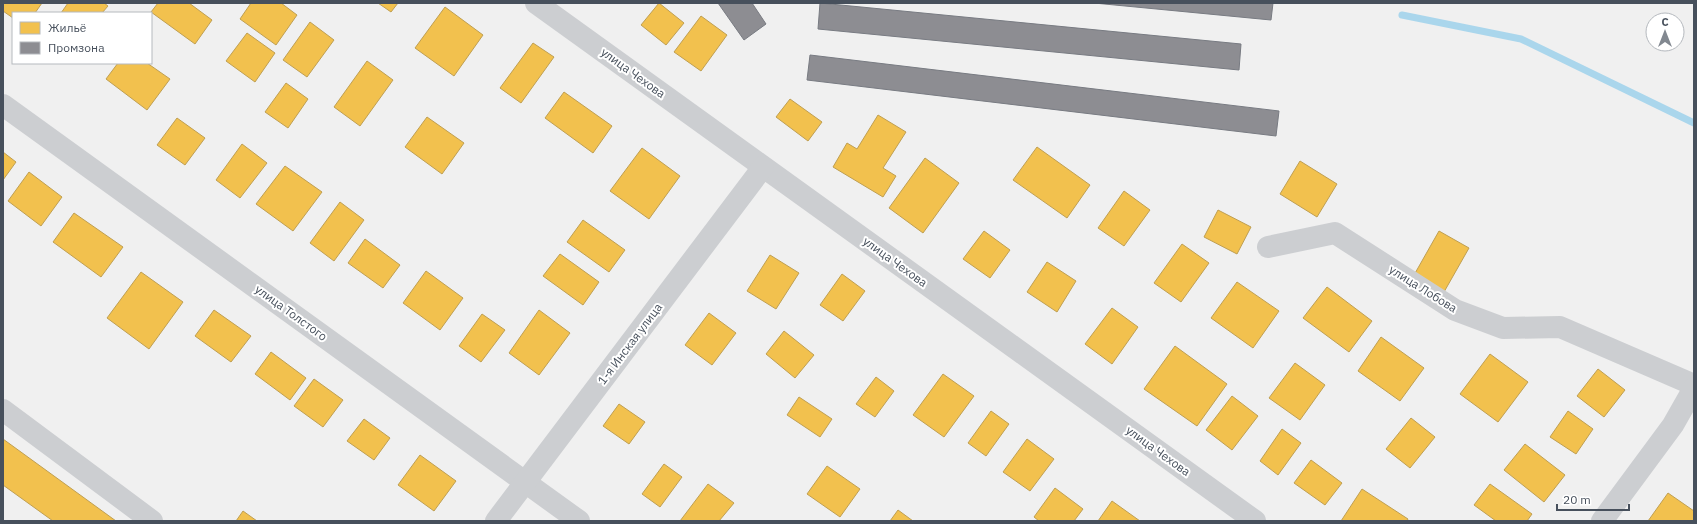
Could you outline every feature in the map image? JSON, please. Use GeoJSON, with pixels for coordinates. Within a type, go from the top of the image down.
{"type":"FeatureCollection","features":[{"type":"Feature","properties":{"kind":"street","name":"улица Чехова"},"geometry":{"type":"LineString","coordinates":[[536,3],[1255,521]]}},
{"type":"Feature","properties":{"kind":"street","name":"улица Толстого"},"geometry":{"type":"LineString","coordinates":[[3,105],[579,521]]}},
{"type":"Feature","properties":{"kind":"street","name":"1-я Инская улица"},"geometry":{"type":"LineString","coordinates":[[496,521],[763,167]]}},
{"type":"Feature","properties":{"kind":"street","name":"улица Лобова"},"geometry":{"type":"LineString","coordinates":[[1268,247],[1335,233],[1455,310],[1503,328],[1560,327],[1694,386],[1674,425],[1602,521]]}},
{"type":"Feature","properties":{"kind":"street"},"geometry":{"type":"LineString","coordinates":[[3,410],[152,521]]}},
{"type":"Feature","properties":{"kind":"building: Жильё"},"geometry":{"type":"Polygon","coordinates":[[[3,3],[42,3],[36,12],[12,12],[12,17],[3,11],[3,3]]]}},
{"type":"Feature","properties":{"kind":"building: Жильё"},"geometry":{"type":"Polygon","coordinates":[[[68,3],[104,3],[108,6],[103,12],[62,12],[68,3]]]}},
{"type":"Feature","properties":{"kind":"building: Жильё"},"geometry":{"type":"Polygon","coordinates":[[[158,3],[189,3],[212,20],[195,44],[151,12],[158,3]]]}},
{"type":"Feature","properties":{"kind":"building: Жильё"},"geometry":{"type":"Polygon","coordinates":[[[251,3],[281,3],[297,15],[276,45],[240,19],[251,3]]]}},
{"type":"Feature","properties":{"kind":"building: Жильё"},"geometry":{"type":"Polygon","coordinates":[[[378,3],[398,3],[391,12],[378,3]]]}},
{"type":"Feature","properties":{"kind":"building: Жильё"},"geometry":{"type":"Polygon","coordinates":[[[659,3],[684,23],[666,45],[641,25],[659,3]]]}},
{"type":"Feature","properties":{"kind":"building: Жильё"},"geometry":{"type":"Polygon","coordinates":[[[445,7],[483,35],[454,76],[415,48],[445,7]]]}},
{"type":"Feature","properties":{"kind":"building: Жильё"},"geometry":{"type":"Polygon","coordinates":[[[701,16],[727,35],[701,71],[674,52],[701,16]]]}},
{"type":"Feature","properties":{"kind":"building: Жильё"},"geometry":{"type":"Polygon","coordinates":[[[310,22],[334,40],[307,77],[283,60],[310,22]]]}},
{"type":"Feature","properties":{"kind":"building: Жильё"},"geometry":{"type":"Polygon","coordinates":[[[247,33],[275,53],[255,82],[226,61],[247,33]]]}},
{"type":"Feature","properties":{"kind":"building: Жильё"},"geometry":{"type":"Polygon","coordinates":[[[533,43],[554,57],[521,103],[500,88],[533,43]]]}},
{"type":"Feature","properties":{"kind":"building: Жильё"},"geometry":{"type":"Polygon","coordinates":[[[367,61],[393,80],[360,126],[334,107],[367,61]]]}},
{"type":"Feature","properties":{"kind":"building: Жильё"},"geometry":{"type":"Polygon","coordinates":[[[117,64],[148,64],[170,79],[147,110],[106,79],[117,64]]]}},
{"type":"Feature","properties":{"kind":"building: Жильё"},"geometry":{"type":"Polygon","coordinates":[[[286,83],[308,99],[288,128],[265,112],[286,83]]]}},
{"type":"Feature","properties":{"kind":"building: Жильё"},"geometry":{"type":"Polygon","coordinates":[[[564,92],[612,126],[593,153],[545,118],[564,92]]]}},
{"type":"Feature","properties":{"kind":"building: Жильё"},"geometry":{"type":"Polygon","coordinates":[[[790,99],[822,122],[808,141],[776,117],[790,99]]]}},
{"type":"Feature","properties":{"kind":"building: Жильё"},"geometry":{"type":"Polygon","coordinates":[[[878,115],[906,132],[883,168],[896,176],[883,197],[833,167],[847,143],[857,149],[878,115]]]}},
{"type":"Feature","properties":{"kind":"building: Жильё"},"geometry":{"type":"Polygon","coordinates":[[[427,117],[464,143],[442,174],[405,147],[427,117]]]}},
{"type":"Feature","properties":{"kind":"building: Жильё"},"geometry":{"type":"Polygon","coordinates":[[[177,118],[205,138],[185,165],[157,145],[177,118]]]}},
{"type":"Feature","properties":{"kind":"building: Жильё"},"geometry":{"type":"Polygon","coordinates":[[[242,144],[267,163],[240,198],[216,180],[242,144]]]}},
{"type":"Feature","properties":{"kind":"building: Жильё"},"geometry":{"type":"Polygon","coordinates":[[[1037,147],[1090,185],[1067,218],[1013,180],[1037,147]]]}},
{"type":"Feature","properties":{"kind":"building: Жильё"},"geometry":{"type":"Polygon","coordinates":[[[642,148],[680,176],[649,219],[610,191],[642,148]]]}},
{"type":"Feature","properties":{"kind":"building: Жильё"},"geometry":{"type":"Polygon","coordinates":[[[3,152],[16,162],[3,180],[3,152]]]}},
{"type":"Feature","properties":{"kind":"building: Жильё"},"geometry":{"type":"Polygon","coordinates":[[[925,158],[959,183],[923,233],[889,208],[925,158]]]}},
{"type":"Feature","properties":{"kind":"building: Жильё"},"geometry":{"type":"Polygon","coordinates":[[[1300,161],[1337,184],[1317,217],[1280,194],[1300,161]]]}},
{"type":"Feature","properties":{"kind":"building: Жильё"},"geometry":{"type":"Polygon","coordinates":[[[285,166],[322,192],[293,231],[256,204],[285,166]]]}},
{"type":"Feature","properties":{"kind":"building: Жильё"},"geometry":{"type":"Polygon","coordinates":[[[29,172],[62,197],[41,226],[8,201],[29,172]]]}},
{"type":"Feature","properties":{"kind":"building: Жильё"},"geometry":{"type":"Polygon","coordinates":[[[1124,191],[1150,210],[1124,246],[1098,228],[1124,191]]]}},
{"type":"Feature","properties":{"kind":"building: Жильё"},"geometry":{"type":"Polygon","coordinates":[[[340,202],[364,220],[334,261],[310,243],[340,202]]]}},
{"type":"Feature","properties":{"kind":"building: Жильё"},"geometry":{"type":"Polygon","coordinates":[[[1218,210],[1251,227],[1237,254],[1204,237],[1218,210]]]}},
{"type":"Feature","properties":{"kind":"building: Жильё"},"geometry":{"type":"Polygon","coordinates":[[[74,213],[123,247],[101,277],[53,242],[74,213]]]}},
{"type":"Feature","properties":{"kind":"building: Жильё"},"geometry":{"type":"Polygon","coordinates":[[[583,220],[625,250],[609,272],[567,242],[583,220]]]}},
{"type":"Feature","properties":{"kind":"building: Жильё"},"geometry":{"type":"Polygon","coordinates":[[[984,231],[1010,250],[990,278],[963,259],[984,231]]]}},
{"type":"Feature","properties":{"kind":"building: Жильё"},"geometry":{"type":"Polygon","coordinates":[[[1439,231],[1469,248],[1444,292],[1414,275],[1439,231]]]}},
{"type":"Feature","properties":{"kind":"building: Жильё"},"geometry":{"type":"Polygon","coordinates":[[[365,239],[400,265],[383,288],[348,263],[365,239]]]}},
{"type":"Feature","properties":{"kind":"building: Жильё"},"geometry":{"type":"Polygon","coordinates":[[[1182,244],[1209,263],[1181,302],[1154,283],[1182,244]]]}},
{"type":"Feature","properties":{"kind":"building: Жильё"},"geometry":{"type":"Polygon","coordinates":[[[560,254],[599,282],[583,305],[543,276],[560,254]]]}},
{"type":"Feature","properties":{"kind":"building: Жильё"},"geometry":{"type":"Polygon","coordinates":[[[770,255],[799,273],[776,309],[747,291],[770,255]]]}},
{"type":"Feature","properties":{"kind":"building: Жильё"},"geometry":{"type":"Polygon","coordinates":[[[1047,262],[1076,281],[1057,312],[1027,292],[1047,262]]]}},
{"type":"Feature","properties":{"kind":"building: Жильё"},"geometry":{"type":"Polygon","coordinates":[[[426,271],[463,298],[440,330],[403,303],[426,271]]]}},
{"type":"Feature","properties":{"kind":"building: Жильё"},"geometry":{"type":"Polygon","coordinates":[[[141,272],[183,302],[149,349],[107,318],[141,272]]]}},
{"type":"Feature","properties":{"kind":"building: Жильё"},"geometry":{"type":"Polygon","coordinates":[[[842,274],[865,291],[843,321],[820,305],[842,274]]]}},
{"type":"Feature","properties":{"kind":"building: Жильё"},"geometry":{"type":"Polygon","coordinates":[[[1237,282],[1279,311],[1253,348],[1211,318],[1237,282]]]}},
{"type":"Feature","properties":{"kind":"building: Жильё"},"geometry":{"type":"Polygon","coordinates":[[[1327,287],[1372,321],[1349,352],[1303,318],[1327,287]]]}},
{"type":"Feature","properties":{"kind":"building: Жильё"},"geometry":{"type":"Polygon","coordinates":[[[1112,308],[1138,327],[1112,364],[1085,344],[1112,308]]]}},
{"type":"Feature","properties":{"kind":"building: Жильё"},"geometry":{"type":"Polygon","coordinates":[[[214,310],[251,336],[231,362],[195,336],[214,310]]]}},
{"type":"Feature","properties":{"kind":"building: Жильё"},"geometry":{"type":"Polygon","coordinates":[[[539,310],[570,333],[539,375],[509,353],[539,310]]]}},
{"type":"Feature","properties":{"kind":"building: Жильё"},"geometry":{"type":"Polygon","coordinates":[[[709,313],[736,333],[712,365],[685,345],[709,313]]]}},
{"type":"Feature","properties":{"kind":"building: Жильё"},"geometry":{"type":"Polygon","coordinates":[[[482,314],[505,330],[481,362],[459,346],[482,314]]]}},
{"type":"Feature","properties":{"kind":"building: Жильё"},"geometry":{"type":"Polygon","coordinates":[[[784,331],[814,355],[795,378],[766,354],[784,331]]]}},
{"type":"Feature","properties":{"kind":"building: Жильё"},"geometry":{"type":"Polygon","coordinates":[[[1381,337],[1424,368],[1400,401],[1358,371],[1381,337]]]}},
{"type":"Feature","properties":{"kind":"building: Жильё"},"geometry":{"type":"Polygon","coordinates":[[[1175,346],[1227,384],[1197,426],[1144,389],[1175,346]]]}},
{"type":"Feature","properties":{"kind":"building: Жильё"},"geometry":{"type":"Polygon","coordinates":[[[271,352],[306,378],[290,400],[255,374],[271,352]]]}},
{"type":"Feature","properties":{"kind":"building: Жильё"},"geometry":{"type":"Polygon","coordinates":[[[1490,354],[1528,382],[1498,422],[1460,394],[1490,354]]]}},
{"type":"Feature","properties":{"kind":"building: Жильё"},"geometry":{"type":"Polygon","coordinates":[[[1295,363],[1325,385],[1300,420],[1269,398],[1295,363]]]}},
{"type":"Feature","properties":{"kind":"building: Жильё"},"geometry":{"type":"Polygon","coordinates":[[[1598,369],[1625,390],[1604,417],[1577,396],[1598,369]]]}},
{"type":"Feature","properties":{"kind":"building: Жильё"},"geometry":{"type":"Polygon","coordinates":[[[943,374],[974,396],[944,437],[913,415],[943,374]]]}},
{"type":"Feature","properties":{"kind":"building: Жильё"},"geometry":{"type":"Polygon","coordinates":[[[876,377],[894,391],[875,417],[856,404],[876,377]]]}},
{"type":"Feature","properties":{"kind":"building: Жильё"},"geometry":{"type":"Polygon","coordinates":[[[314,379],[343,400],[323,427],[294,406],[314,379]]]}},
{"type":"Feature","properties":{"kind":"building: Жильё"},"geometry":{"type":"Polygon","coordinates":[[[1232,396],[1258,416],[1232,450],[1206,430],[1232,396]]]}},
{"type":"Feature","properties":{"kind":"building: Жильё"},"geometry":{"type":"Polygon","coordinates":[[[799,397],[832,419],[820,437],[787,415],[799,397]]]}},
{"type":"Feature","properties":{"kind":"building: Жильё"},"geometry":{"type":"Polygon","coordinates":[[[619,404],[645,422],[629,444],[603,426],[619,404]]]}},
{"type":"Feature","properties":{"kind":"building: Жильё"},"geometry":{"type":"Polygon","coordinates":[[[991,411],[1009,424],[986,456],[968,443],[991,411]]]}},
{"type":"Feature","properties":{"kind":"building: Жильё"},"geometry":{"type":"Polygon","coordinates":[[[1568,411],[1593,429],[1576,454],[1550,437],[1568,411]]]}},
{"type":"Feature","properties":{"kind":"building: Жильё"},"geometry":{"type":"Polygon","coordinates":[[[1411,418],[1435,437],[1410,468],[1386,449],[1411,418]]]}},
{"type":"Feature","properties":{"kind":"building: Жильё"},"geometry":{"type":"Polygon","coordinates":[[[364,419],[390,438],[374,460],[347,441],[364,419]]]}},
{"type":"Feature","properties":{"kind":"building: Жильё"},"geometry":{"type":"Polygon","coordinates":[[[1282,429],[1301,443],[1278,475],[1260,461],[1282,429]]]}},
{"type":"Feature","properties":{"kind":"building: Жильё"},"geometry":{"type":"Polygon","coordinates":[[[3,439],[116,521],[53,521],[3,485],[3,439]]]}},
{"type":"Feature","properties":{"kind":"building: Жильё"},"geometry":{"type":"Polygon","coordinates":[[[1027,439],[1054,459],[1030,491],[1003,472],[1027,439]]]}},
{"type":"Feature","properties":{"kind":"building: Жильё"},"geometry":{"type":"Polygon","coordinates":[[[1525,444],[1565,475],[1544,502],[1504,470],[1525,444]]]}},
{"type":"Feature","properties":{"kind":"building: Жильё"},"geometry":{"type":"Polygon","coordinates":[[[420,455],[456,481],[434,511],[398,485],[420,455]]]}},
{"type":"Feature","properties":{"kind":"building: Жильё"},"geometry":{"type":"Polygon","coordinates":[[[1311,460],[1342,483],[1325,505],[1294,483],[1311,460]]]}},
{"type":"Feature","properties":{"kind":"building: Жильё"},"geometry":{"type":"Polygon","coordinates":[[[664,464],[682,477],[660,507],[642,494],[664,464]]]}},
{"type":"Feature","properties":{"kind":"building: Жильё"},"geometry":{"type":"Polygon","coordinates":[[[827,466],[860,489],[840,517],[807,494],[827,466]]]}},
{"type":"Feature","properties":{"kind":"building: Жильё"},"geometry":{"type":"Polygon","coordinates":[[[708,484],[734,503],[719,521],[680,521],[708,484]]]}},
{"type":"Feature","properties":{"kind":"building: Жильё"},"geometry":{"type":"Polygon","coordinates":[[[1490,484],[1532,514],[1527,521],[1496,521],[1474,505],[1490,484]]]}},
{"type":"Feature","properties":{"kind":"building: Жильё"},"geometry":{"type":"Polygon","coordinates":[[[1055,488],[1083,509],[1074,521],[1039,521],[1034,517],[1055,488]]]}},
{"type":"Feature","properties":{"kind":"building: Жильё"},"geometry":{"type":"Polygon","coordinates":[[[1362,489],[1408,519],[1407,521],[1341,521],[1362,489]]]}},
{"type":"Feature","properties":{"kind":"building: Жильё"},"geometry":{"type":"Polygon","coordinates":[[[1668,493],[1694,511],[1694,521],[1648,521],[1668,493]]]}},
{"type":"Feature","properties":{"kind":"building: Жильё"},"geometry":{"type":"Polygon","coordinates":[[[1112,501],[1140,521],[1098,521],[1112,501]]]}},
{"type":"Feature","properties":{"kind":"building: Жильё"},"geometry":{"type":"Polygon","coordinates":[[[898,510],[913,521],[890,521],[898,510]]]}},
{"type":"Feature","properties":{"kind":"building: Жильё"},"geometry":{"type":"Polygon","coordinates":[[[243,511],[257,521],[236,521],[243,511]]]}},
{"type":"Feature","properties":{"kind":"building: Промзона"},"geometry":{"type":"Polygon","coordinates":[[[718,3],[752,3],[766,24],[744,40],[718,3]]]}},
{"type":"Feature","properties":{"kind":"building: Промзона"},"geometry":{"type":"Polygon","coordinates":[[[820,3],[1241,44],[1239,70],[818,29],[820,3]]]}},
{"type":"Feature","properties":{"kind":"building: Промзона"},"geometry":{"type":"Polygon","coordinates":[[[1094,3],[1273,3],[1271,20],[1094,3]]]}},
{"type":"Feature","properties":{"kind":"building: Промзона"},"geometry":{"type":"Polygon","coordinates":[[[810,55],[1279,111],[1276,136],[807,80],[810,55]]]}},
{"type":"Feature","properties":{"kind":"waterway"},"geometry":{"type":"LineString","coordinates":[[1402,15],[1521,39],[1694,123]]}}]}
